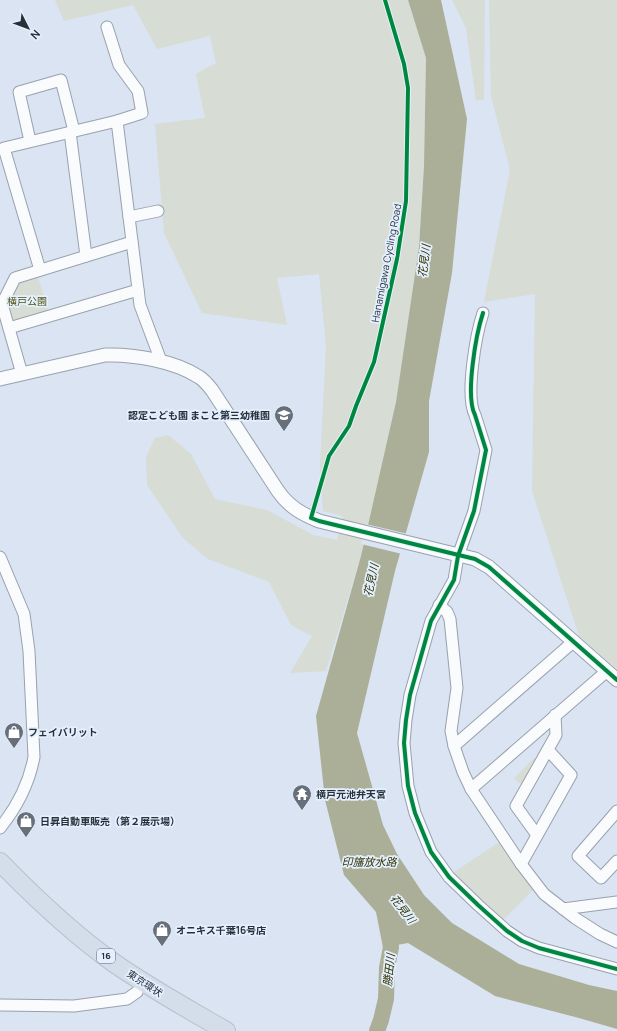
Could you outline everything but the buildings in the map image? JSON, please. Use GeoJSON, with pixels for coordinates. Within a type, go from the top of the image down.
{"type":"FeatureCollection","features":[{"type":"Feature","properties":{"kind":"highway","name":"東京環状"},"geometry":{"type":"LineString","coordinates":[[0,862],[32,894],[113,962],[168,998],[226,1031]]}},
{"type":"Feature","properties":{"kind":"highway","name":"東京環状"},"geometry":{"type":"LineString","coordinates":[[0,878],[56,931],[95,962],[138,992],[203,1031]]}},
{"type":"Feature","properties":{"kind":"street"},"geometry":{"type":"LineString","coordinates":[[40,270],[4,148],[117,121],[142,113],[138,91],[119,65],[107,27]]}},
{"type":"Feature","properties":{"kind":"street"},"geometry":{"type":"LineString","coordinates":[[30,141],[19,92],[61,80],[72,132],[86,256]]}},
{"type":"Feature","properties":{"kind":"street"},"geometry":{"type":"LineString","coordinates":[[117,121],[140,305],[161,361]]}},
{"type":"Feature","properties":{"kind":"street"},"geometry":{"type":"LineString","coordinates":[[129,217],[158,211]]}},
{"type":"Feature","properties":{"kind":"street"},"geometry":{"type":"LineString","coordinates":[[22,374],[2,304],[15,278],[132,242]]}},
{"type":"Feature","properties":{"kind":"street"},"geometry":{"type":"LineString","coordinates":[[9,328],[138,290]]}},
{"type":"Feature","properties":{"kind":"street"},"geometry":{"type":"LineString","coordinates":[[483,313],[477,330],[471,375],[472,410],[486,450],[474,511],[452,555],[454,580],[431,621],[410,695],[404,743],[408,786],[415,813],[431,852],[449,877],[478,905],[522,941],[539,948],[617,970]]}},
{"type":"Feature","properties":{"kind":"street"},"geometry":{"type":"LineString","coordinates":[[0,379],[105,355],[117,354],[161,361],[183,368],[200,377],[212,390],[284,500],[299,512],[319,521],[452,555],[475,559],[489,567],[617,680]]}},
{"type":"Feature","properties":{"kind":"street"},"geometry":{"type":"LineString","coordinates":[[0,557],[24,614],[29,651],[34,757],[31,773],[19,801],[0,828]]}},
{"type":"Feature","properties":{"kind":"street"},"geometry":{"type":"LineString","coordinates":[[439,605],[448,612],[450,619],[457,688],[451,731],[454,746],[471,789],[521,864],[544,894],[575,918],[600,934],[617,942]]}},
{"type":"Feature","properties":{"kind":"street"},"geometry":{"type":"LineString","coordinates":[[454,746],[574,642]]}},
{"type":"Feature","properties":{"kind":"street"},"geometry":{"type":"LineString","coordinates":[[471,789],[607,671]]}},
{"type":"Feature","properties":{"kind":"street"},"geometry":{"type":"LineString","coordinates":[[537,836],[516,806],[556,735],[556,715]]}},
{"type":"Feature","properties":{"kind":"street"},"geometry":{"type":"LineString","coordinates":[[521,864],[571,775],[548,750]]}},
{"type":"Feature","properties":{"kind":"street"},"geometry":{"type":"LineString","coordinates":[[617,811],[578,856],[601,878],[617,861]]}},
{"type":"Feature","properties":{"kind":"street"},"geometry":{"type":"LineString","coordinates":[[563,909],[617,902]]}},
{"type":"Feature","properties":{"kind":"street"},"geometry":{"type":"LineString","coordinates":[[0,1005],[74,1006],[128,999],[138,992]]}},
{"type":"Feature","properties":{"kind":"green space"},"geometry":{"type":"Polygon","coordinates":[[[55,0],[408,0],[426,58],[424,166],[419,247],[396,402],[361,556],[326,671],[290,673],[312,636],[291,625],[269,582],[208,559],[183,538],[147,485],[146,457],[155,438],[168,435],[191,454],[215,499],[267,510],[313,535],[337,540],[343,516],[323,511],[320,466],[326,346],[319,274],[277,278],[287,325],[202,313],[164,233],[155,124],[205,118],[196,74],[216,63],[210,36],[157,49],[133,5],[64,21],[55,0]]]}},
{"type":"Feature","properties":{"kind":"green space"},"geometry":{"type":"Polygon","coordinates":[[[452,0],[485,0],[484,99],[476,101],[466,28],[452,0]]]}},
{"type":"Feature","properties":{"kind":"green space"},"geometry":{"type":"Polygon","coordinates":[[[489,0],[617,0],[617,669],[579,636],[532,491],[535,294],[484,302],[510,170],[491,96],[489,0]]]}},
{"type":"Feature","properties":{"kind":"green space","name":"横戸公園"},"geometry":{"type":"Polygon","coordinates":[[[37,274],[49,313],[14,323],[9,321],[5,306],[19,280],[37,274]]]}},
{"type":"Feature","properties":{"kind":"green space"},"geometry":{"type":"Polygon","coordinates":[[[534,758],[537,761],[524,787],[514,778],[534,758]]]}},
{"type":"Feature","properties":{"kind":"green space"},"geometry":{"type":"Polygon","coordinates":[[[501,841],[534,889],[501,922],[451,874],[501,841]]]}},
{"type":"Feature","properties":{"kind":"water","name":"印旛放水路"},"geometry":{"type":"Polygon","coordinates":[[[408,0],[441,0],[467,119],[452,273],[429,401],[429,452],[395,571],[357,733],[383,825],[397,854],[424,895],[452,923],[519,964],[589,985],[617,991],[617,1029],[495,996],[408,943],[397,945],[387,968],[376,912],[344,875],[325,800],[316,716],[361,556],[396,402],[419,247],[424,166],[426,58],[408,0]]]}},
{"type":"Feature","properties":{"kind":"pier"},"geometry":{"type":"Polygon","coordinates":[[[366,524],[408,534],[402,554],[361,544],[366,524]]]}},
{"type":"Feature","properties":{"kind":"waterway","name":"勝田川"},"geometry":{"type":"LineString","coordinates":[[377,1031],[386,999],[387,968],[391,947]]}},
{"type":"Feature","properties":{"kind":"cycle path","name":"Hanamigawa Cycling Road"},"geometry":{"type":"LineString","coordinates":[[385,0],[404,64],[408,88],[406,201],[397,259],[374,362],[349,426],[329,456],[311,518],[475,559],[489,567],[617,680]]}},
{"type":"Feature","properties":{"kind":"cycle path"},"geometry":{"type":"LineString","coordinates":[[483,313],[477,335],[471,380],[471,394],[472,406],[486,450],[474,511],[458,556],[454,580],[431,621],[410,695],[404,743],[408,786],[415,813],[431,852],[449,877],[507,931],[522,941],[539,948],[617,969]]}},
{"type":"Feature","properties":{"kind":"place","name":"認定こども園 まこと第三幼稚園"},"geometry":{"type":"Point","coordinates":[284,432]}},
{"type":"Feature","properties":{"kind":"place","name":"フェイバリット"},"geometry":{"type":"Point","coordinates":[14,749]}},
{"type":"Feature","properties":{"kind":"place","name":"横戸元池弁天宮"},"geometry":{"type":"Point","coordinates":[302,811]}},
{"type":"Feature","properties":{"kind":"place","name":"日昇自動車販売（第２展示場）"},"geometry":{"type":"Point","coordinates":[26,838]}},
{"type":"Feature","properties":{"kind":"place","name":"オニキス千葉16号店"},"geometry":{"type":"Point","coordinates":[162,947]}},
{"type":"Feature","properties":{"kind":"water label","name":"花見川"},"geometry":{"type":"Point","coordinates":[424,261]}},
{"type":"Feature","properties":{"kind":"water label","name":"花見川"},"geometry":{"type":"Point","coordinates":[371,580]}},
{"type":"Feature","properties":{"kind":"water label","name":"花見川"},"geometry":{"type":"Point","coordinates":[403,909]}}]}
